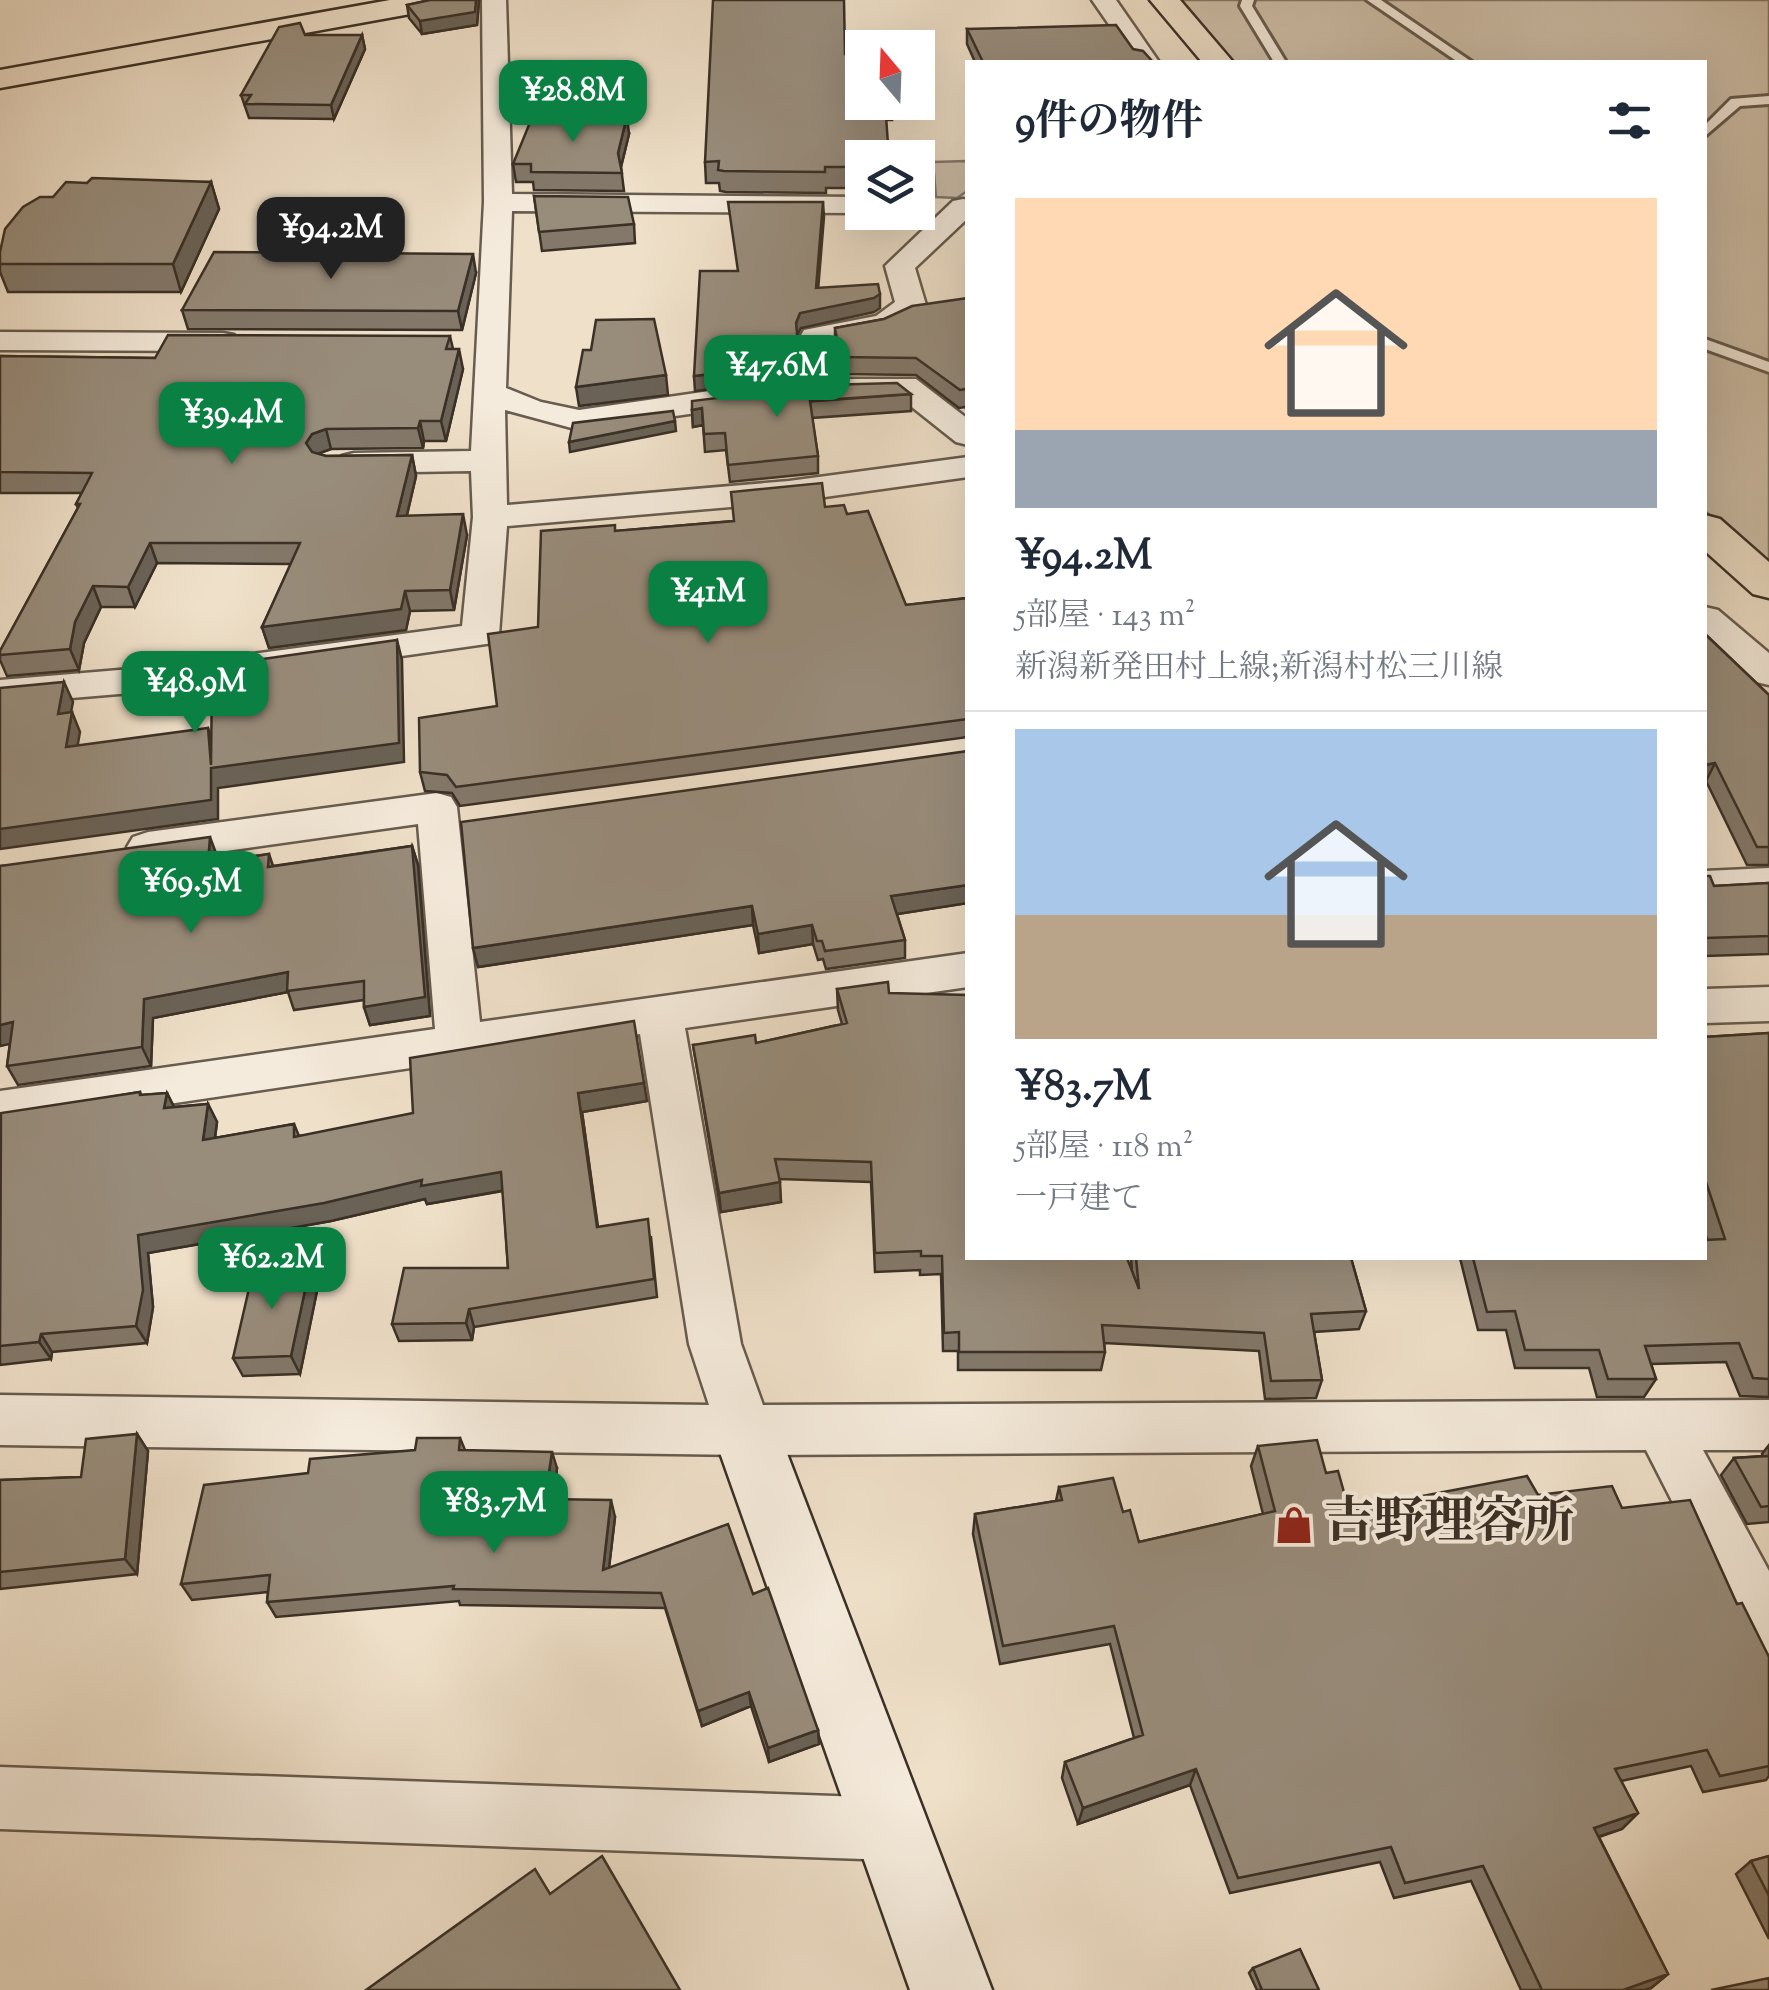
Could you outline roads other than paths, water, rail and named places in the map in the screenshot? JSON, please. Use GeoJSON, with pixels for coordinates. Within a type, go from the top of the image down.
{"type":"FeatureCollection","features":[{"type":"Feature","properties":{"kind":"main road"},"geometry":{"type":"LineString","coordinates":[[0,79],[438,0]]}},
{"type":"Feature","properties":{"kind":"main road"},"geometry":{"type":"LineString","coordinates":[[1164,0],[1216,60]]}},
{"type":"Feature","properties":{"kind":"main road"},"geometry":{"type":"LineString","coordinates":[[1707,530],[1769,584]]}},
{"type":"Feature","properties":{"kind":"street"},"geometry":{"type":"LineString","coordinates":[[0,692],[156,679],[480,636],[490,517],[487,460],[498,202],[494,0]]}},
{"type":"Feature","properties":{"kind":"street"},"geometry":{"type":"LineString","coordinates":[[1104,0],[1146,60]]}},
{"type":"Feature","properties":{"kind":"street"},"geometry":{"type":"LineString","coordinates":[[498,202],[845,205]]}},
{"type":"Feature","properties":{"kind":"street"},"geometry":{"type":"LineString","coordinates":[[935,206],[965,206]]}},
{"type":"Feature","properties":{"kind":"street"},"geometry":{"type":"LineString","coordinates":[[822,388],[815,337],[886,323],[911,304],[900,266],[965,206]]}},
{"type":"Feature","properties":{"kind":"street"},"geometry":{"type":"LineString","coordinates":[[0,341],[256,342]]}},
{"type":"Feature","properties":{"kind":"street"},"geometry":{"type":"LineString","coordinates":[[452,342],[492,343]]}},
{"type":"Feature","properties":{"kind":"street"},"geometry":{"type":"LineString","coordinates":[[490,392],[531,409],[579,420],[822,388],[904,386],[965,433]]}},
{"type":"Feature","properties":{"kind":"street"},"geometry":{"type":"LineString","coordinates":[[332,463],[487,460]]}},
{"type":"Feature","properties":{"kind":"street"},"geometry":{"type":"LineString","coordinates":[[490,517],[696,503],[863,484],[965,467]]}},
{"type":"Feature","properties":{"kind":"street"},"geometry":{"type":"LineString","coordinates":[[1714,637],[1769,674]]}},
{"type":"Feature","properties":{"kind":"street"},"geometry":{"type":"LineString","coordinates":[[114,852],[437,807],[458,824],[458,1043]]}},
{"type":"Feature","properties":{"kind":"street"},"geometry":{"type":"LineString","coordinates":[[1707,886],[1769,883]]}},
{"type":"Feature","properties":{"kind":"street"},"geometry":{"type":"LineString","coordinates":[[0,1110],[965,970]]}},
{"type":"Feature","properties":{"kind":"street"},"geometry":{"type":"LineString","coordinates":[[1707,1006],[1769,1004]]}},
{"type":"Feature","properties":{"kind":"street"},"geometry":{"type":"LineString","coordinates":[[660,1014],[715,1344],[951,1990]]}},
{"type":"Feature","properties":{"kind":"street"},"geometry":{"type":"LineString","coordinates":[[0,1420],[744,1430],[1769,1424]]}},
{"type":"Feature","properties":{"kind":"street"},"geometry":{"type":"LineString","coordinates":[[1662,1427],[1769,1630]]}},
{"type":"Feature","properties":{"kind":"street"},"geometry":{"type":"LineString","coordinates":[[0,1798],[892,1829]]}},
{"type":"Feature","properties":{"kind":"lane"},"geometry":{"type":"LineString","coordinates":[[1248,0],[1246,6],[1279,60]]}},
{"type":"Feature","properties":{"kind":"lane"},"geometry":{"type":"LineString","coordinates":[[1373,0],[1463,60]]}},
{"type":"Feature","properties":{"kind":"lane"},"geometry":{"type":"LineString","coordinates":[[1707,130],[1736,102],[1769,100]]}},
{"type":"Feature","properties":{"kind":"lane"},"geometry":{"type":"LineString","coordinates":[[1707,345],[1769,367]]}},
{"type":"Feature","properties":{"kind":"place","name":"吉野理容所"},"geometry":{"type":"Point","coordinates":[1294,1525]}}]}
